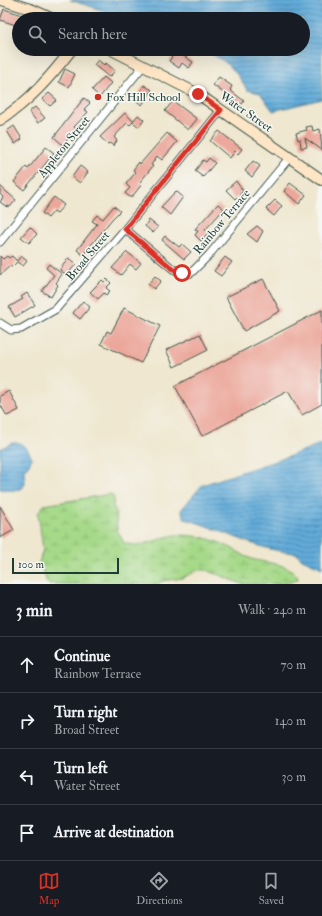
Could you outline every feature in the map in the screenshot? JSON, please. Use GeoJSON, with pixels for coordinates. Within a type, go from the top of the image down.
{"type":"FeatureCollection","features":[{"type":"Feature","properties":{"kind":"main road"},"geometry":{"type":"LineString","coordinates":[[2,0],[37,12]]}},
{"type":"Feature","properties":{"kind":"main road"},"geometry":{"type":"LineString","coordinates":[[0,120],[35,92],[66,56]]}},
{"type":"Feature","properties":{"kind":"main road","name":"Water Street"},"geometry":{"type":"LineString","coordinates":[[124,56],[198,94],[322,179]]}},
{"type":"Feature","properties":{"kind":"street","name":"Appleton Street"},"geometry":{"type":"LineString","coordinates":[[0,242],[143,66]]}},
{"type":"Feature","properties":{"kind":"street","name":"Broad Street"},"geometry":{"type":"LineString","coordinates":[[0,323],[11,330],[21,329],[56,309],[125,229],[221,110]]}},
{"type":"Feature","properties":{"kind":"street","name":"Rainbow Terrace"},"geometry":{"type":"LineString","coordinates":[[125,229],[173,269],[186,274],[191,273],[209,256],[290,158]]}},
{"type":"Feature","properties":{"kind":"green space"},"geometry":{"type":"Polygon","coordinates":[[[111,494],[114,498],[113,506],[116,512],[117,529],[124,543],[131,545],[145,544],[177,535],[202,537],[214,540],[252,559],[286,567],[296,574],[298,579],[286,584],[242,584],[206,570],[199,570],[182,578],[162,581],[158,584],[48,584],[39,563],[43,549],[38,513],[44,505],[111,494]]]}},
{"type":"Feature","properties":{"kind":"water"},"geometry":{"type":"Polygon","coordinates":[[[70,0],[322,0],[322,99],[273,111],[260,93],[247,90],[233,69],[215,56],[310,56],[310,12],[104,12],[70,0]]]}},
{"type":"Feature","properties":{"kind":"water"},"geometry":{"type":"Polygon","coordinates":[[[12,443],[20,443],[28,450],[32,458],[28,466],[24,469],[25,483],[21,489],[0,489],[0,449],[12,443]]]}},
{"type":"Feature","properties":{"kind":"water"},"geometry":{"type":"Polygon","coordinates":[[[322,443],[322,568],[302,559],[296,553],[253,544],[185,519],[181,510],[202,485],[290,456],[322,443]]]}},
{"type":"Feature","properties":{"kind":"building"},"geometry":{"type":"Polygon","coordinates":[[[4,9],[13,12],[12,24],[0,20],[4,9]]]}},
{"type":"Feature","properties":{"kind":"building"},"geometry":{"type":"Polygon","coordinates":[[[172,56],[184,56],[193,62],[189,68],[182,63],[179,68],[169,61],[172,56]]]}},
{"type":"Feature","properties":{"kind":"building"},"geometry":{"type":"Polygon","coordinates":[[[98,60],[104,65],[106,63],[115,71],[109,77],[94,65],[98,60]]]}},
{"type":"Feature","properties":{"kind":"building"},"geometry":{"type":"Polygon","coordinates":[[[65,69],[75,74],[69,87],[59,82],[65,69]]]}},
{"type":"Feature","properties":{"kind":"building"},"geometry":{"type":"Polygon","coordinates":[[[104,77],[111,83],[100,97],[92,90],[104,77]]]}},
{"type":"Feature","properties":{"kind":"building"},"geometry":{"type":"Polygon","coordinates":[[[219,77],[232,86],[230,90],[244,101],[239,108],[230,101],[232,99],[213,85],[219,77]]]}},
{"type":"Feature","properties":{"kind":"building"},"geometry":{"type":"Polygon","coordinates":[[[144,85],[152,90],[142,105],[135,100],[144,85]]]}},
{"type":"Feature","properties":{"kind":"building"},"geometry":{"type":"Polygon","coordinates":[[[49,93],[57,100],[50,106],[42,99],[49,93]]]}},
{"type":"Feature","properties":{"kind":"building"},"geometry":{"type":"Polygon","coordinates":[[[84,98],[90,103],[84,109],[88,112],[74,127],[76,129],[63,145],[54,137],[84,98]]]}},
{"type":"Feature","properties":{"kind":"building"},"geometry":{"type":"Polygon","coordinates":[[[173,101],[197,119],[188,130],[165,111],[173,101]]]}},
{"type":"Feature","properties":{"kind":"building"},"geometry":{"type":"Polygon","coordinates":[[[35,107],[45,118],[38,123],[29,112],[35,107]]]}},
{"type":"Feature","properties":{"kind":"building"},"geometry":{"type":"Polygon","coordinates":[[[125,113],[133,121],[138,115],[144,120],[139,127],[133,122],[130,125],[127,123],[114,137],[117,141],[113,146],[110,143],[108,144],[100,137],[125,113]]]}},
{"type":"Feature","properties":{"kind":"building"},"geometry":{"type":"Polygon","coordinates":[[[14,126],[22,139],[15,144],[7,131],[14,126]]]}},
{"type":"Feature","properties":{"kind":"building"},"geometry":{"type":"Polygon","coordinates":[[[312,126],[313,131],[320,129],[322,150],[305,138],[307,147],[301,148],[300,139],[298,140],[296,133],[307,130],[306,127],[312,126]]]}},
{"type":"Feature","properties":{"kind":"building"},"geometry":{"type":"Polygon","coordinates":[[[219,131],[242,149],[238,154],[235,151],[230,158],[210,141],[219,131]]]}},
{"type":"Feature","properties":{"kind":"building"},"geometry":{"type":"Polygon","coordinates":[[[167,133],[177,142],[162,160],[157,156],[151,165],[153,166],[140,182],[142,184],[131,198],[125,193],[130,188],[126,184],[136,172],[133,170],[167,133]]]}},
{"type":"Feature","properties":{"kind":"building"},"geometry":{"type":"Polygon","coordinates":[[[46,147],[54,153],[24,190],[14,182],[26,167],[28,169],[46,147]]]}},
{"type":"Feature","properties":{"kind":"building"},"geometry":{"type":"Polygon","coordinates":[[[209,158],[215,163],[203,177],[195,171],[203,160],[206,162],[209,158]]]}},
{"type":"Feature","properties":{"kind":"building"},"geometry":{"type":"Polygon","coordinates":[[[253,161],[260,166],[252,177],[245,171],[253,161]]]}},
{"type":"Feature","properties":{"kind":"building"},"geometry":{"type":"Polygon","coordinates":[[[80,166],[88,172],[80,183],[72,177],[80,166]]]}},
{"type":"Feature","properties":{"kind":"building"},"geometry":{"type":"Polygon","coordinates":[[[236,181],[243,191],[235,199],[226,190],[236,181]]]}},
{"type":"Feature","properties":{"kind":"building"},"geometry":{"type":"Polygon","coordinates":[[[290,183],[306,195],[299,204],[284,191],[290,183]]]}},
{"type":"Feature","properties":{"kind":"building"},"geometry":{"type":"Polygon","coordinates":[[[0,186],[16,200],[10,207],[7,207],[0,202],[3,197],[0,194],[0,186]]]}},
{"type":"Feature","properties":{"kind":"building"},"geometry":{"type":"Polygon","coordinates":[[[176,191],[183,197],[170,215],[161,207],[176,191]]]}},
{"type":"Feature","properties":{"kind":"building"},"geometry":{"type":"Polygon","coordinates":[[[54,197],[64,205],[57,213],[54,211],[48,218],[42,213],[54,197]]]}},
{"type":"Feature","properties":{"kind":"building"},"geometry":{"type":"Polygon","coordinates":[[[275,200],[282,206],[274,216],[266,209],[275,200]]]}},
{"type":"Feature","properties":{"kind":"building"},"geometry":{"type":"Polygon","coordinates":[[[218,204],[224,209],[205,230],[208,233],[201,241],[195,235],[198,231],[195,229],[218,204]]]}},
{"type":"Feature","properties":{"kind":"building"},"geometry":{"type":"Polygon","coordinates":[[[114,206],[120,211],[83,255],[77,250],[97,224],[92,221],[97,215],[103,219],[114,206]]]}},
{"type":"Feature","properties":{"kind":"building"},"geometry":{"type":"Polygon","coordinates":[[[149,220],[158,227],[153,233],[145,226],[149,220]]]}},
{"type":"Feature","properties":{"kind":"building"},"geometry":{"type":"Polygon","coordinates":[[[257,226],[263,231],[257,242],[247,234],[257,226]]]}},
{"type":"Feature","properties":{"kind":"building"},"geometry":{"type":"Polygon","coordinates":[[[30,227],[37,234],[29,243],[21,237],[30,227]]]}},
{"type":"Feature","properties":{"kind":"building"},"geometry":{"type":"Polygon","coordinates":[[[165,236],[179,247],[182,244],[191,252],[184,259],[162,240],[165,236]]]}},
{"type":"Feature","properties":{"kind":"building"},"geometry":{"type":"Polygon","coordinates":[[[127,252],[141,263],[136,269],[130,264],[121,275],[112,268],[127,252]]]}},
{"type":"Feature","properties":{"kind":"building"},"geometry":{"type":"Polygon","coordinates":[[[0,256],[3,259],[7,256],[9,258],[12,256],[17,261],[21,256],[27,261],[23,266],[17,262],[0,275],[0,256]]]}},
{"type":"Feature","properties":{"kind":"building"},"geometry":{"type":"Polygon","coordinates":[[[225,257],[232,262],[221,276],[214,271],[225,257]]]}},
{"type":"Feature","properties":{"kind":"building"},"geometry":{"type":"Polygon","coordinates":[[[68,258],[76,264],[67,275],[60,270],[68,258]]]}},
{"type":"Feature","properties":{"kind":"building"},"geometry":{"type":"Polygon","coordinates":[[[49,264],[62,274],[56,283],[58,285],[51,297],[42,291],[54,275],[46,268],[49,264]]]}},
{"type":"Feature","properties":{"kind":"building"},"geometry":{"type":"Polygon","coordinates":[[[155,276],[161,281],[154,289],[148,284],[155,276]]]}},
{"type":"Feature","properties":{"kind":"building"},"geometry":{"type":"Polygon","coordinates":[[[107,279],[111,283],[106,288],[110,291],[106,295],[104,293],[98,299],[90,292],[102,280],[104,282],[107,279]]]}},
{"type":"Feature","properties":{"kind":"building"},"geometry":{"type":"Polygon","coordinates":[[[263,279],[280,311],[244,331],[226,297],[263,279]]]}},
{"type":"Feature","properties":{"kind":"building"},"geometry":{"type":"Polygon","coordinates":[[[27,293],[35,305],[15,317],[9,307],[23,299],[21,297],[27,293]]]}},
{"type":"Feature","properties":{"kind":"building"},"geometry":{"type":"Polygon","coordinates":[[[83,301],[90,307],[80,319],[73,313],[83,301]]]}},
{"type":"Feature","properties":{"kind":"building"},"geometry":{"type":"Polygon","coordinates":[[[124,308],[160,326],[141,363],[101,344],[107,331],[111,333],[124,308]]]}},
{"type":"Feature","properties":{"kind":"building"},"geometry":{"type":"Polygon","coordinates":[[[322,310],[322,404],[302,415],[288,391],[202,436],[175,386],[322,310]]]}},
{"type":"Feature","properties":{"kind":"building"},"geometry":{"type":"Polygon","coordinates":[[[200,334],[208,350],[174,367],[166,350],[200,334]]]}},
{"type":"Feature","properties":{"kind":"building"},"geometry":{"type":"Polygon","coordinates":[[[9,391],[19,410],[7,416],[0,404],[0,396],[9,391]]]}},
{"type":"Feature","properties":{"kind":"building"},"geometry":{"type":"Polygon","coordinates":[[[0,506],[14,530],[0,538],[0,506]]]}},
{"type":"Feature","properties":{"kind":"place","name":"Fox Hill School"},"geometry":{"type":"Point","coordinates":[98,97]}},
{"type":"Feature","properties":{"kind":"route"},"geometry":{"type":"LineString","coordinates":[[182,273],[173,269],[125,229],[221,110],[198,94]]}}]}
